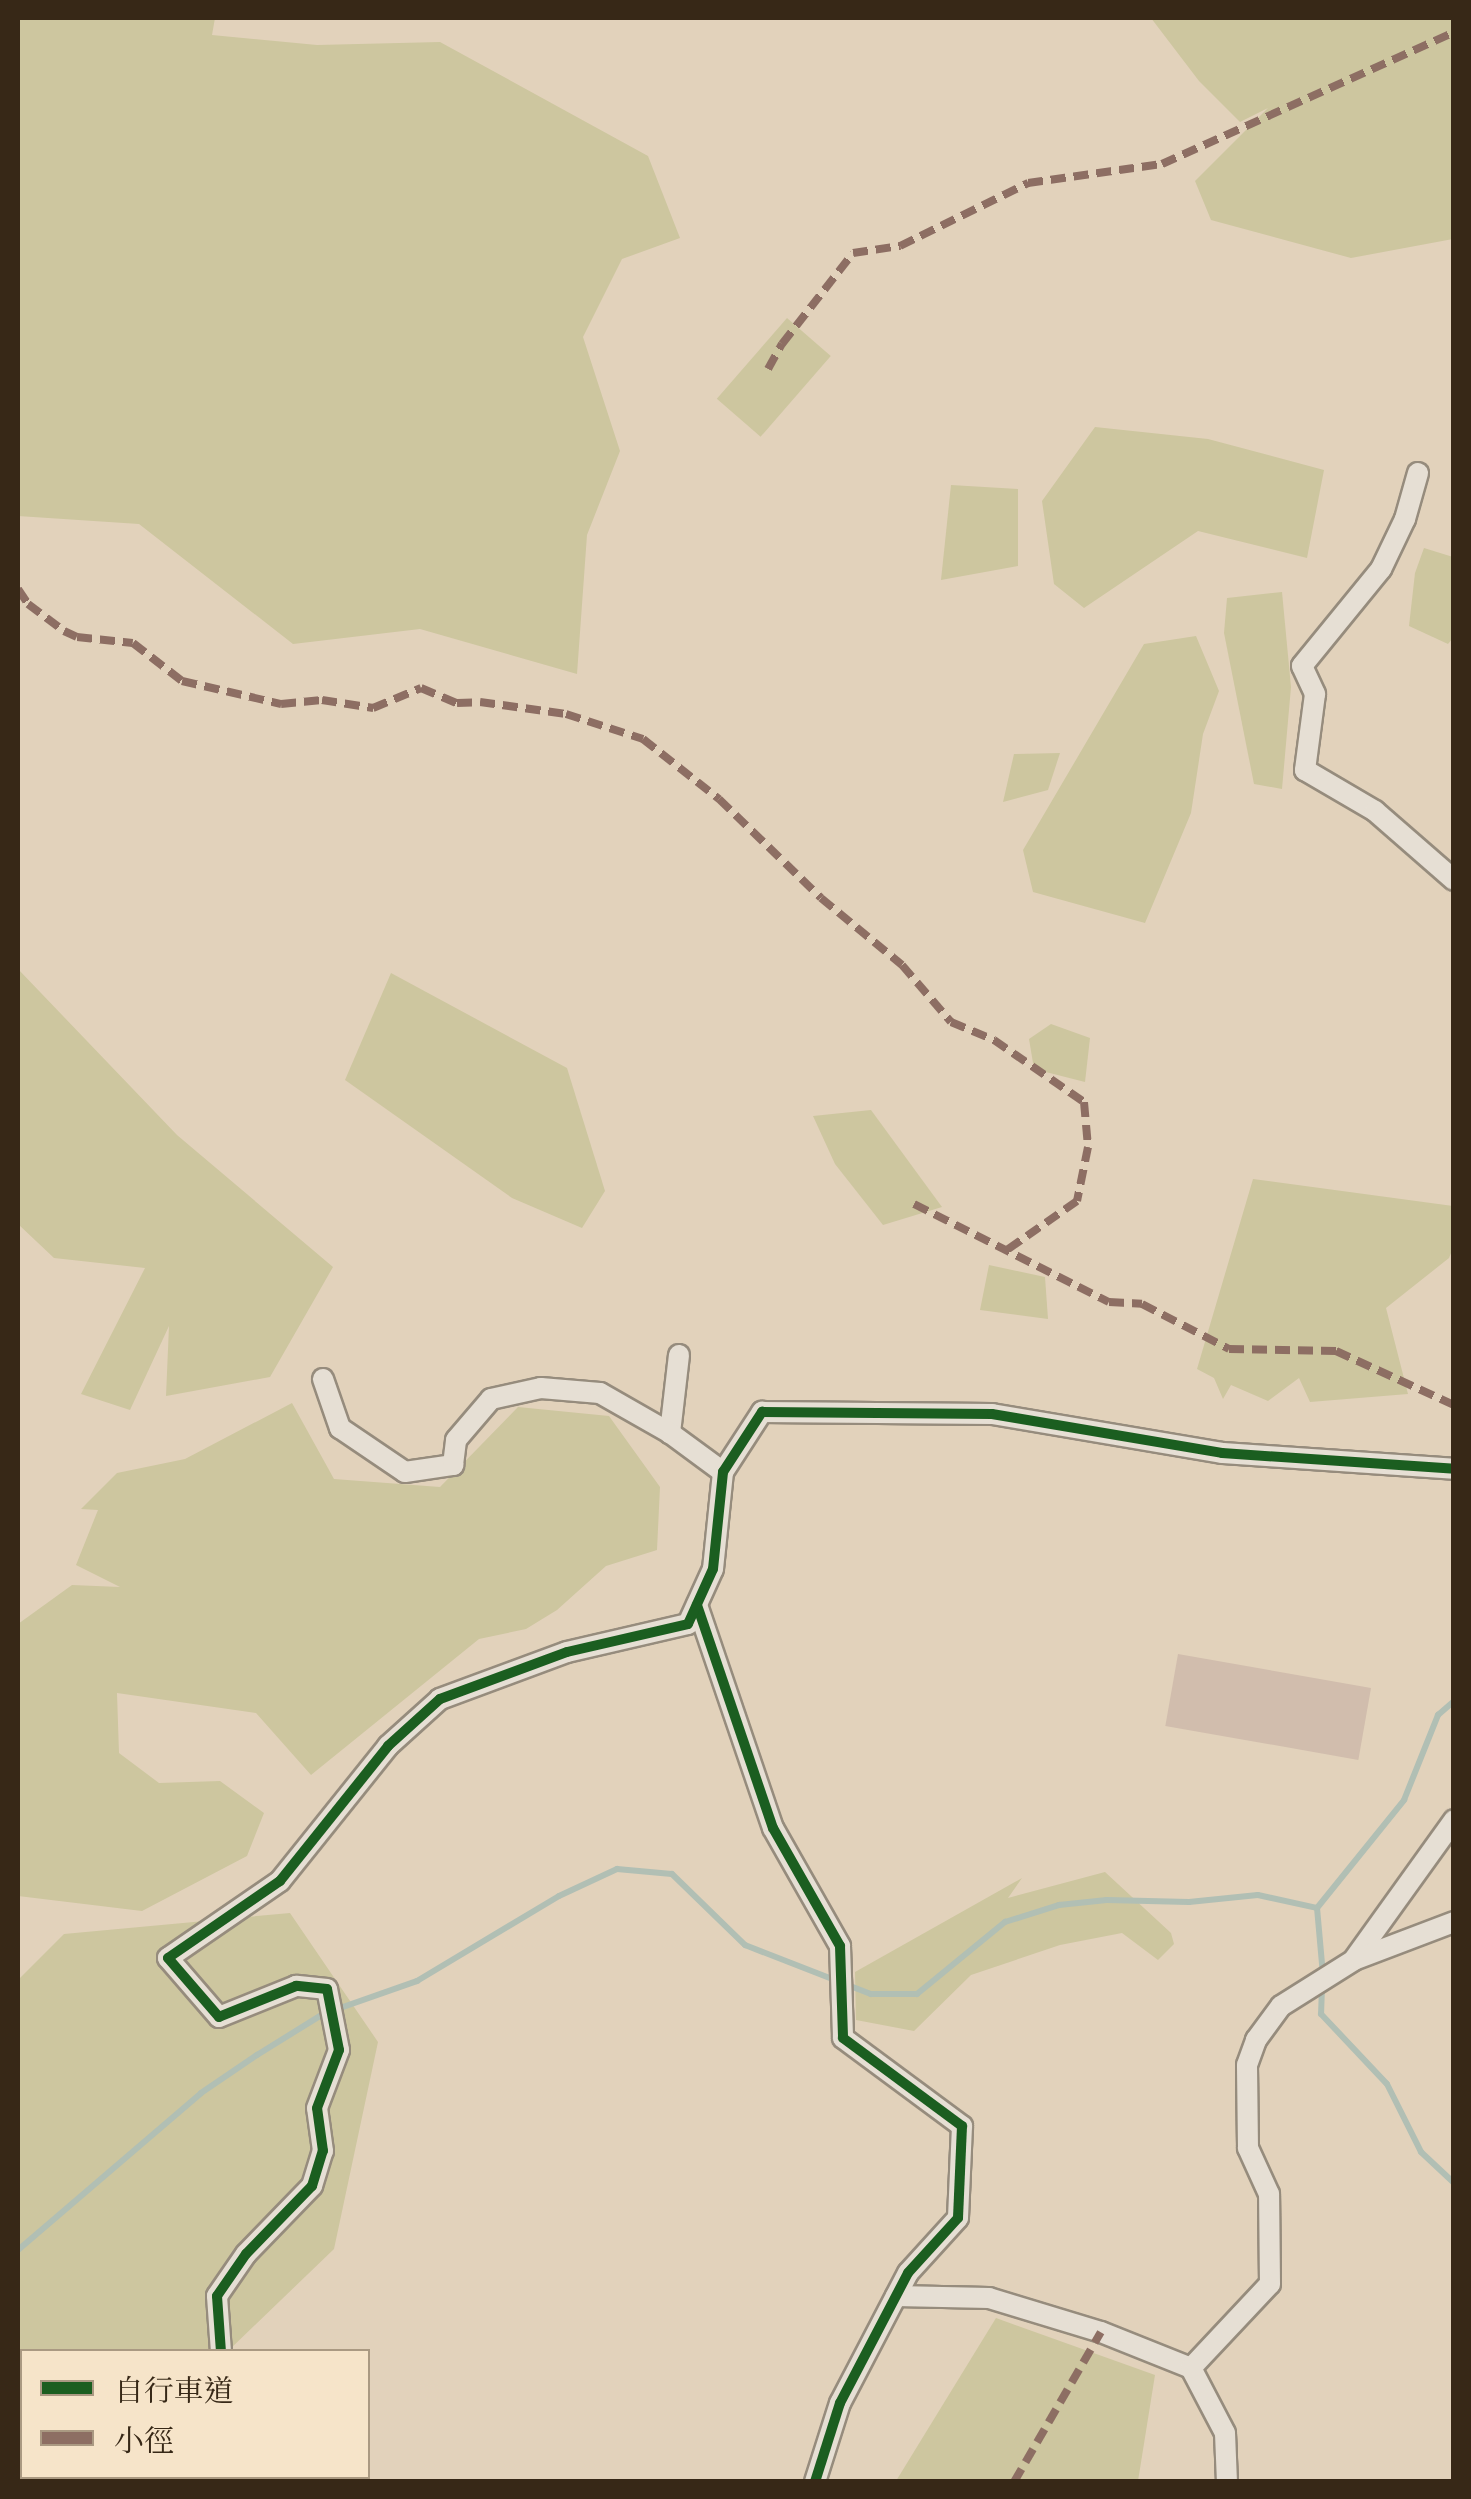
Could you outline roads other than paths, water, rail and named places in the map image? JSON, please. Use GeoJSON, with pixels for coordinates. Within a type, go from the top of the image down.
{"type":"FeatureCollection","features":[{"type":"Feature","properties":{"kind":"street"},"geometry":{"type":"LineString","coordinates":[[1418,474],[1405,519],[1381,569],[1302,666],[1315,694],[1305,770],[1375,811],[1454,880]]}},
{"type":"Feature","properties":{"kind":"street"},"geometry":{"type":"LineString","coordinates":[[670,1433],[679,1355]]}},
{"type":"Feature","properties":{"kind":"street"},"geometry":{"type":"LineString","coordinates":[[323,1380],[340,1428],[405,1472],[454,1464],[456,1440],[490,1399],[541,1388],[600,1394],[670,1433],[723,1472]]}},
{"type":"Feature","properties":{"kind":"street"},"geometry":{"type":"LineString","coordinates":[[221,2349],[218,2296],[246,2254],[312,2186],[323,2151],[317,2108],[339,2050],[326,1989],[296,1986],[219,2017],[168,1958],[280,1881],[388,1746],[440,1699],[567,1652],[688,1624],[714,1569],[723,1472],[762,1412],[992,1414],[1222,1452],[1452,1464]]}},
{"type":"Feature","properties":{"kind":"street"},"geometry":{"type":"LineString","coordinates":[[696,1605],[724,1673],[773,1828],[840,1946],[843,2038],[962,2126],[958,2218],[908,2273],[840,2404],[815,2482]]}},
{"type":"Feature","properties":{"kind":"street"},"geometry":{"type":"LineString","coordinates":[[1354,1960],[1454,1820]]}},
{"type":"Feature","properties":{"kind":"street"},"geometry":{"type":"LineString","coordinates":[[1192,2368],[1270,2284],[1269,2194],[1248,2148],[1247,2065],[1256,2040],[1281,2006],[1354,1960],[1454,1922]]}},
{"type":"Feature","properties":{"kind":"street"},"geometry":{"type":"LineString","coordinates":[[896,2296],[989,2298],[1101,2332],[1192,2368],[1226,2433],[1227,2482]]}},
{"type":"Feature","properties":{"kind":"waterway"},"geometry":{"type":"LineString","coordinates":[[1323,1975],[1317,1908],[1404,1800],[1438,1715],[1454,1701]]}},
{"type":"Feature","properties":{"kind":"waterway"},"geometry":{"type":"LineString","coordinates":[[18,2250],[201,2093],[257,2055],[323,2014],[417,1981],[559,1896],[617,1869],[672,1874],[745,1945],[871,1994],[917,1994],[1005,1922],[1059,1905],[1107,1900],[1189,1902],[1258,1895],[1317,1908]]}},
{"type":"Feature","properties":{"kind":"waterway"},"geometry":{"type":"LineString","coordinates":[[1322,1987],[1321,2014],[1387,2084],[1421,2152],[1454,2183]]}}]}
